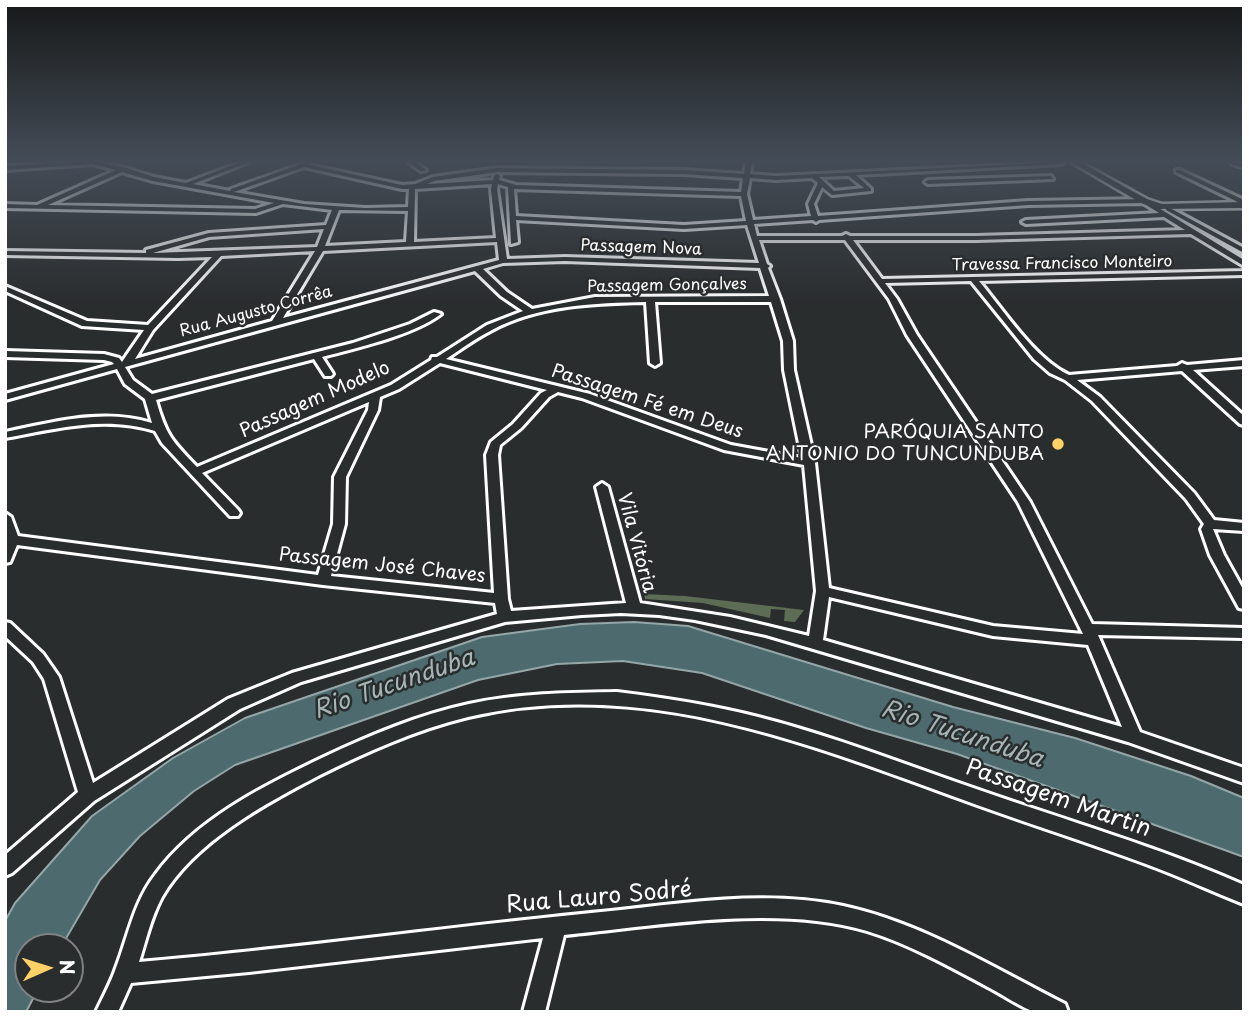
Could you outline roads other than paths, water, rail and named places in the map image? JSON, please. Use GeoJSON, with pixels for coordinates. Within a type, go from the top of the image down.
{"type":"FeatureCollection","features":[{"type":"Feature","properties":{"kind":"street"},"geometry":{"type":"LineString","coordinates":[[143,209],[261,209]]}},
{"type":"Feature","properties":{"kind":"street"},"geometry":{"type":"LineString","coordinates":[[275,324],[320,249],[336,209]]}},
{"type":"Feature","properties":{"kind":"street"},"geometry":{"type":"LineString","coordinates":[[409,209],[410,245]]}},
{"type":"Feature","properties":{"kind":"street"},"geometry":{"type":"LineString","coordinates":[[498,209],[503,261]]}},
{"type":"Feature","properties":{"kind":"street"},"geometry":{"type":"LineString","coordinates":[[513,209],[514,242]]}},
{"type":"Feature","properties":{"kind":"street"},"geometry":{"type":"LineString","coordinates":[[747,209],[788,341],[789,370],[809,463],[823,591],[815,644]]}},
{"type":"Feature","properties":{"kind":"street"},"geometry":{"type":"LineString","coordinates":[[813,209],[816,220]]}},
{"type":"Feature","properties":{"kind":"street"},"geometry":{"type":"LineString","coordinates":[[514,218],[659,227],[816,220],[947,209]]}},
{"type":"Feature","properties":{"kind":"street"},"geometry":{"type":"LineString","coordinates":[[1161,209],[1244,251]]}},
{"type":"Feature","properties":{"kind":"street"},"geometry":{"type":"LineString","coordinates":[[1027,222],[1194,209]]}},
{"type":"Feature","properties":{"kind":"street"},"geometry":{"type":"LineString","coordinates":[[1166,212],[1189,232],[1244,264]]}},
{"type":"Feature","properties":{"kind":"street"},"geometry":{"type":"LineString","coordinates":[[138,255],[209,234],[328,226]]}},
{"type":"Feature","properties":{"kind":"street"},"geometry":{"type":"LineString","coordinates":[[755,238],[976,238],[1189,232]]}},
{"type":"Feature","properties":{"kind":"street"},"geometry":{"type":"LineString","coordinates":[[846,236],[880,281],[1024,502],[1090,635],[1135,739]]}},
{"type":"Feature","properties":{"kind":"street"},"geometry":{"type":"LineString","coordinates":[[5,253],[219,254],[500,240]]}},
{"type":"Feature","properties":{"kind":"street"},"geometry":{"type":"LineString","coordinates":[[124,363],[150,328],[219,254]]}},
{"type":"Feature","properties":{"kind":"street","name":"Passagem Nova"},"geometry":{"type":"LineString","coordinates":[[516,260],[766,266]]}},
{"type":"Feature","properties":{"kind":"street","name":"Rua Augusto Corrêa"},"geometry":{"type":"LineString","coordinates":[[5,397],[503,261],[516,260]]}},
{"type":"Feature","properties":{"kind":"street"},"geometry":{"type":"LineString","coordinates":[[478,269],[530,312]]}},
{"type":"Feature","properties":{"kind":"street","name":"Travessa Francisco Monteiro"},"geometry":{"type":"LineString","coordinates":[[880,281],[1244,273]]}},
{"type":"Feature","properties":{"kind":"street"},"geometry":{"type":"LineString","coordinates":[[975,281],[1037,357],[1052,371],[1068,378],[1096,399],[1189,496],[1210,524],[1244,527]]}},
{"type":"Feature","properties":{"kind":"street"},"geometry":{"type":"LineString","coordinates":[[5,288],[85,324],[150,328]]}},
{"type":"Feature","properties":{"kind":"street"},"geometry":{"type":"LineString","coordinates":[[650,299],[655,363]]}},
{"type":"Feature","properties":{"kind":"street","name":"Passagem Gonçalves"},"geometry":{"type":"LineString","coordinates":[[559,304],[650,299],[776,299]]}},
{"type":"Feature","properties":{"kind":"street","name":"Passagem Modelo"},"geometry":{"type":"LineString","coordinates":[[196,471],[394,387],[490,327],[559,304]]}},
{"type":"Feature","properties":{"kind":"street"},"geometry":{"type":"LineString","coordinates":[[150,398],[377,339],[437,314]]}},
{"type":"Feature","properties":{"kind":"street"},"geometry":{"type":"LineString","coordinates":[[5,354],[104,357],[124,363]]}},
{"type":"Feature","properties":{"kind":"street"},"geometry":{"type":"LineString","coordinates":[[316,354],[328,374]]}},
{"type":"Feature","properties":{"kind":"street","name":"Passagem Fé em Deus"},"geometry":{"type":"LineString","coordinates":[[435,359],[586,396],[728,448],[809,463]]}},
{"type":"Feature","properties":{"kind":"street"},"geometry":{"type":"LineString","coordinates":[[124,363],[129,382],[150,398],[159,429],[171,447],[234,513]]}},
{"type":"Feature","properties":{"kind":"street"},"geometry":{"type":"LineString","coordinates":[[1068,378],[1182,366],[1244,363]]}},
{"type":"Feature","properties":{"kind":"street"},"geometry":{"type":"LineString","coordinates":[[1182,366],[1244,422]]}},
{"type":"Feature","properties":{"kind":"street"},"geometry":{"type":"LineString","coordinates":[[500,599],[492,455],[495,444],[517,426],[545,395],[556,388]]}},
{"type":"Feature","properties":{"kind":"street"},"geometry":{"type":"LineString","coordinates":[[323,580],[339,524],[340,477],[373,410],[375,395]]}},
{"type":"Feature","properties":{"kind":"street"},"geometry":{"type":"LineString","coordinates":[[5,435],[90,421],[142,422],[159,429]]}},
{"type":"Feature","properties":{"kind":"street","name":"Vila Vitória"},"geometry":{"type":"LineString","coordinates":[[602,487],[634,608]]}},
{"type":"Feature","properties":{"kind":"street"},"geometry":{"type":"LineString","coordinates":[[5,517],[13,540],[5,559]]}},
{"type":"Feature","properties":{"kind":"street"},"geometry":{"type":"LineString","coordinates":[[1210,524],[1208,529],[1217,555],[1244,604]]}},
{"type":"Feature","properties":{"kind":"street","name":"Passagem José Chaves"},"geometry":{"type":"LineString","coordinates":[[13,540],[323,580],[500,599],[505,617]]}},
{"type":"Feature","properties":{"kind":"street"},"geometry":{"type":"LineString","coordinates":[[823,591],[993,631],[1090,635],[1244,633]]}},
{"type":"Feature","properties":{"kind":"street"},"geometry":{"type":"LineString","coordinates":[[5,867],[88,795],[205,721],[297,677],[505,617],[634,608],[661,610],[815,644],[1135,739],[1244,776]]}},
{"type":"Feature","properties":{"kind":"street"},"geometry":{"type":"LineString","coordinates":[[5,627],[38,658],[51,677],[88,795]]}},
{"type":"Feature","properties":{"kind":"street","name":"Passagem Martin"},"geometry":{"type":"LineString","coordinates":[[107,1012],[160,882],[188,851],[220,825],[267,794],[387,736],[457,714],[557,697],[648,699],[698,708],[816,740],[1115,844],[1244,895]]}},
{"type":"Feature","properties":{"kind":"street","name":"Rua Lauro Sodré"},"geometry":{"type":"LineString","coordinates":[[125,973],[202,967],[555,926],[731,911],[842,915],[891,931],[1057,1012]]}},
{"type":"Feature","properties":{"kind":"street"},"geometry":{"type":"LineString","coordinates":[[534,1012],[555,926]]}},
{"type":"Feature","properties":{"kind":"water","name":"Rio Tucunduba"},"geometry":{"type":"Polygon","coordinates":[[[634,622],[688,626],[953,707],[1075,738],[1191,776],[1244,798],[1244,857],[957,754],[866,728],[702,673],[623,661],[557,664],[478,680],[235,765],[194,791],[140,836],[100,880],[69,933],[14,933],[14,1003],[31,1003],[26,1012],[5,1012],[5,921],[15,903],[92,816],[173,758],[245,718],[482,637],[580,624],[634,622]]]}},
{"type":"Feature","properties":{"kind":"place","name":"PARÓQUIA SANTO ANTONIO DO TUNCUNDUBA"},"geometry":{"type":"Point","coordinates":[1058,444]}}]}
